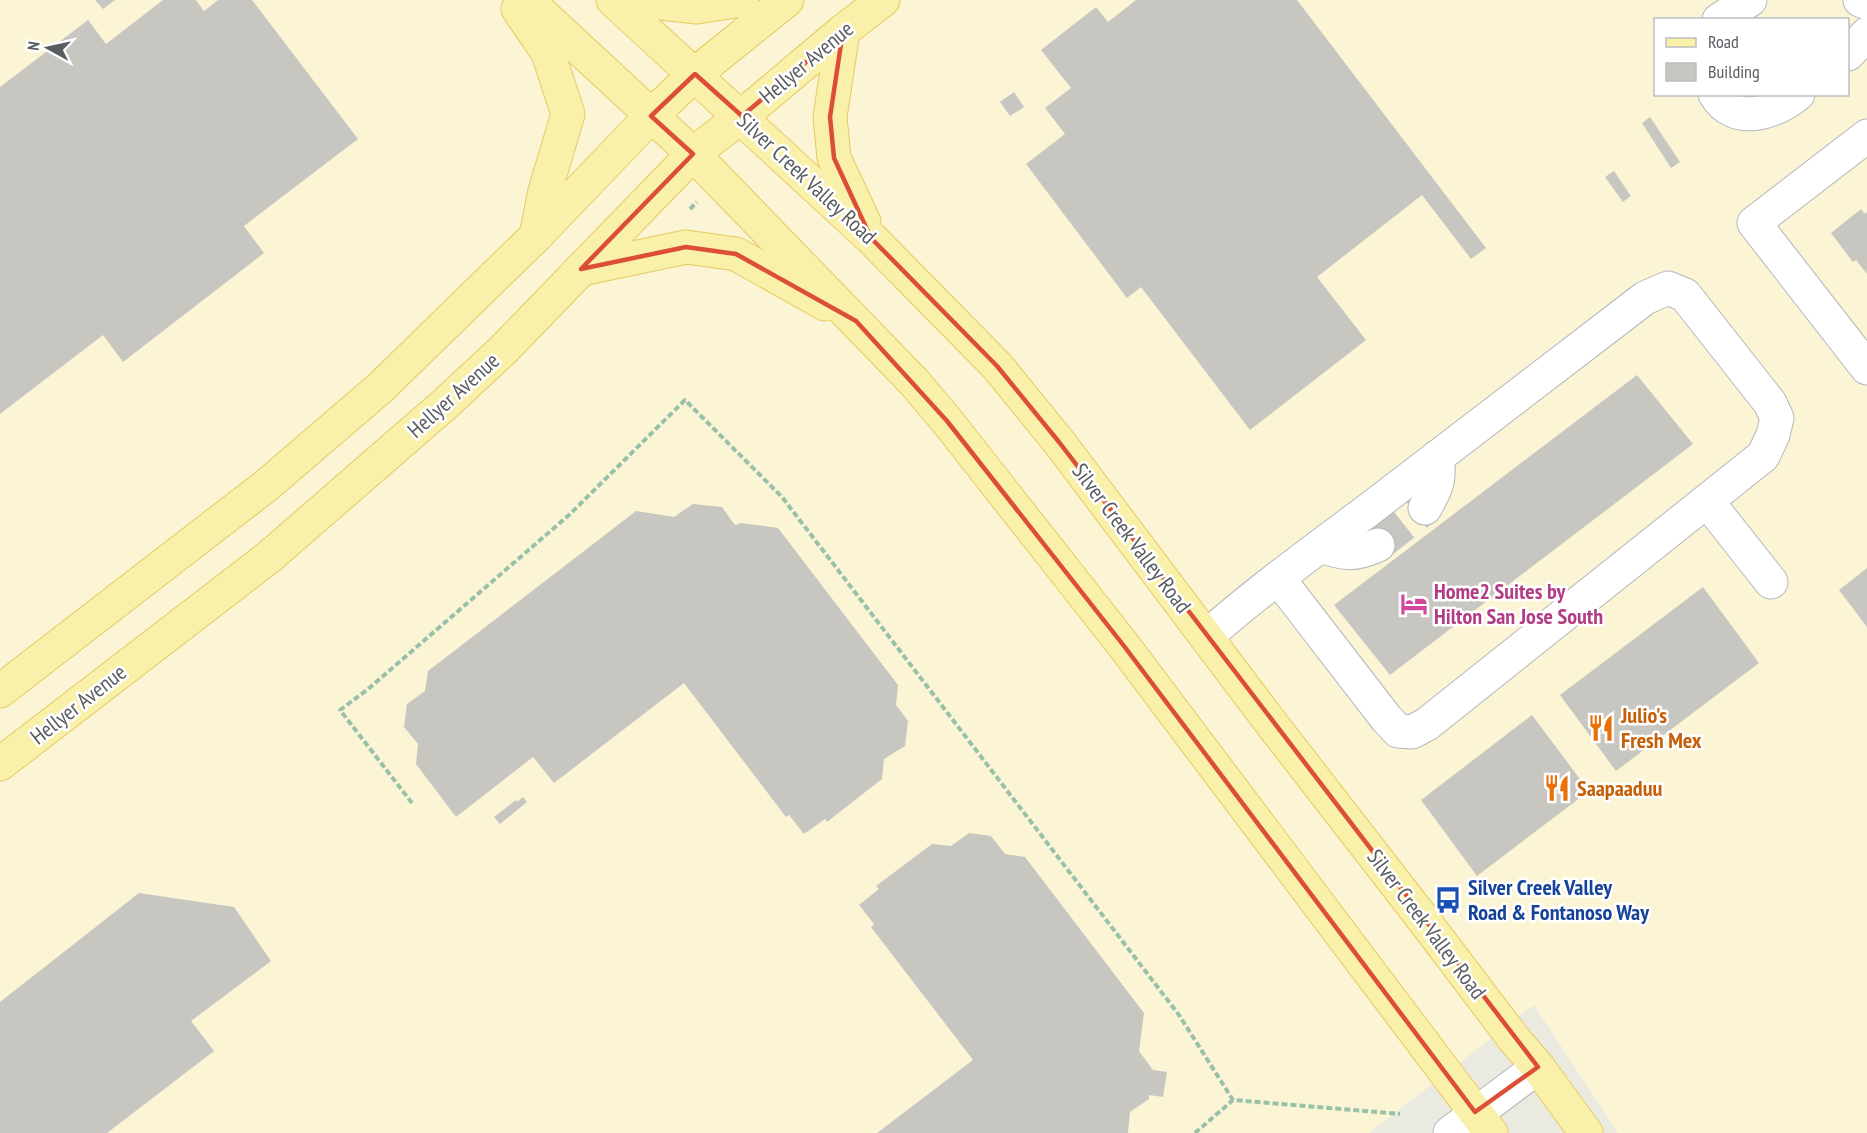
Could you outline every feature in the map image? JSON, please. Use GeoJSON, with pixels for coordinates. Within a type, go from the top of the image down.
{"type":"FeatureCollection","features":[{"type":"Feature","properties":{"kind":"main road"},"geometry":{"type":"LineString","coordinates":[[512,0],[548,53],[568,114],[545,191],[536,236]]}},
{"type":"Feature","properties":{"kind":"main road"},"geometry":{"type":"LineString","coordinates":[[527,0],[693,154],[856,321],[940,413],[1079,590],[1483,1123]]}},
{"type":"Feature","properties":{"kind":"main road","name":"Silver Creek Valley Road"},"geometry":{"type":"LineString","coordinates":[[613,0],[742,116],[872,238],[997,366],[1059,442],[1514,1039],[1538,1067],[1586,1133]]}},
{"type":"Feature","properties":{"kind":"main road"},"geometry":{"type":"LineString","coordinates":[[634,0],[698,7],[742,0]]}},
{"type":"Feature","properties":{"kind":"main road"},"geometry":{"type":"LineString","coordinates":[[0,692],[276,478],[380,388],[536,236],[651,116],[695,74],[787,0]]}},
{"type":"Feature","properties":{"kind":"main road","name":"Hellyer Avenue"},"geometry":{"type":"LineString","coordinates":[[0,765],[269,557],[454,397],[503,350],[693,154],[742,116],[843,30],[883,0]]}},
{"type":"Feature","properties":{"kind":"main road"},"geometry":{"type":"LineString","coordinates":[[843,30],[830,117],[834,158],[872,238]]}},
{"type":"Feature","properties":{"kind":"main road"},"geometry":{"type":"LineString","coordinates":[[581,269],[687,247],[736,254],[856,321]]}},
{"type":"Feature","properties":{"kind":"street"},"geometry":{"type":"LineString","coordinates":[[1722,18],[1750,0]]}},
{"type":"Feature","properties":{"kind":"street"},"geometry":{"type":"LineString","coordinates":[[1860,0],[1867,3]]}},
{"type":"Feature","properties":{"kind":"street"},"geometry":{"type":"LineString","coordinates":[[1849,53],[1867,34]]}},
{"type":"Feature","properties":{"kind":"street"},"geometry":{"type":"LineString","coordinates":[[1716,96],[1719,101],[1736,112],[1756,115],[1787,103],[1796,96]]}},
{"type":"Feature","properties":{"kind":"street"},"geometry":{"type":"LineString","coordinates":[[1867,136],[1754,223],[1867,368]]}},
{"type":"Feature","properties":{"kind":"street"},"geometry":{"type":"LineString","coordinates":[[1206,637],[1278,578],[1645,298],[1668,288],[1685,295],[1770,403],[1777,418],[1773,435],[1763,456],[1427,724],[1412,732],[1398,731],[1386,718],[1278,578]]}},
{"type":"Feature","properties":{"kind":"street"},"geometry":{"type":"LineString","coordinates":[[1425,508],[1435,491],[1440,473],[1437,457]]}},
{"type":"Feature","properties":{"kind":"street"},"geometry":{"type":"LineString","coordinates":[[1707,501],[1771,582]]}},
{"type":"Feature","properties":{"kind":"street"},"geometry":{"type":"LineString","coordinates":[[1320,546],[1341,554],[1361,553],[1378,545]]}},
{"type":"Feature","properties":{"kind":"street"},"geometry":{"type":"LineString","coordinates":[[1450,1133],[1483,1123],[1538,1067]]}},
{"type":"Feature","properties":{"kind":"path"},"geometry":{"type":"LineString","coordinates":[[412,803],[340,710],[367,690],[569,514],[685,400],[782,497],[1179,1015],[1233,1100]]}},
{"type":"Feature","properties":{"kind":"path"},"geometry":{"type":"LineString","coordinates":[[1195,1133],[1233,1100],[1400,1114]]}},
{"type":"Feature","properties":{"kind":"highlighted area"},"geometry":{"type":"Polygon","coordinates":[[[843,31],[830,117],[834,158],[871,238],[997,366],[1059,442],[1538,1067],[1475,1112],[1124,646],[947,421],[856,321],[736,254],[686,247],[581,269],[693,154],[651,116],[695,74],[742,116],[843,31]]]}},
{"type":"Feature","properties":{"kind":"shaded area"},"geometry":{"type":"Polygon","coordinates":[[[0,0],[1867,0],[1867,1133],[1618,1133],[1534,1005],[1369,1133],[0,1133],[0,0]]]}},
{"type":"Feature","properties":{"kind":"building"},"geometry":{"type":"Polygon","coordinates":[[[95,0],[115,0],[103,9],[95,0]]]}},
{"type":"Feature","properties":{"kind":"building"},"geometry":{"type":"Polygon","coordinates":[[[163,0],[196,0],[204,11],[218,0],[252,0],[358,139],[244,226],[264,253],[123,362],[103,335],[0,414],[0,87],[88,20],[106,44],[163,0]]]}},
{"type":"Feature","properties":{"kind":"building"},"geometry":{"type":"Polygon","coordinates":[[[1136,0],[1297,0],[1486,248],[1471,259],[1422,195],[1317,277],[1366,340],[1250,430],[1141,287],[1127,298],[1026,164],[1065,134],[1045,108],[1071,88],[1041,50],[1096,7],[1108,22],[1136,0]]]}},
{"type":"Feature","properties":{"kind":"building"},"geometry":{"type":"Polygon","coordinates":[[[1014,92],[1024,107],[1010,116],[1000,102],[1014,92]]]}},
{"type":"Feature","properties":{"kind":"building"},"geometry":{"type":"Polygon","coordinates":[[[1650,117],[1680,162],[1671,168],[1642,123],[1650,117]]]}},
{"type":"Feature","properties":{"kind":"building"},"geometry":{"type":"Polygon","coordinates":[[[1614,171],[1631,196],[1623,202],[1605,177],[1614,171]]]}},
{"type":"Feature","properties":{"kind":"building"},"geometry":{"type":"Polygon","coordinates":[[[1861,209],[1865,214],[1867,212],[1867,274],[1856,260],[1853,262],[1831,233],[1861,209]]]}},
{"type":"Feature","properties":{"kind":"building"},"geometry":{"type":"Polygon","coordinates":[[[1637,375],[1693,444],[1390,675],[1334,605],[1637,375]]]}},
{"type":"Feature","properties":{"kind":"building"},"geometry":{"type":"Polygon","coordinates":[[[693,504],[722,507],[735,525],[741,523],[778,528],[898,685],[896,705],[908,721],[905,746],[884,759],[882,779],[827,822],[825,819],[804,834],[789,815],[786,817],[684,683],[554,783],[533,757],[456,817],[416,764],[418,744],[404,727],[407,704],[425,691],[428,671],[636,511],[674,517],[693,504]]]}},
{"type":"Feature","properties":{"kind":"building"},"geometry":{"type":"Polygon","coordinates":[[[1867,568],[1867,627],[1839,590],[1867,568]]]}},
{"type":"Feature","properties":{"kind":"building"},"geometry":{"type":"Polygon","coordinates":[[[1703,587],[1759,663],[1616,771],[1560,695],[1703,587]]]}},
{"type":"Feature","properties":{"kind":"building"},"geometry":{"type":"Polygon","coordinates":[[[1532,715],[1589,791],[1477,876],[1421,800],[1532,715]]]}},
{"type":"Feature","properties":{"kind":"building"},"geometry":{"type":"Polygon","coordinates":[[[523,797],[527,802],[500,824],[494,817],[523,797]]]}},
{"type":"Feature","properties":{"kind":"building"},"geometry":{"type":"Polygon","coordinates":[[[969,833],[991,836],[1005,854],[1025,857],[1144,1013],[1139,1051],[1153,1070],[1167,1072],[1163,1097],[1149,1095],[1149,1099],[1130,1112],[1128,1133],[877,1133],[973,1060],[871,927],[874,924],[859,905],[879,889],[876,886],[932,844],[951,846],[969,833]]]}},
{"type":"Feature","properties":{"kind":"building"},"geometry":{"type":"Polygon","coordinates":[[[139,893],[234,907],[271,961],[191,1021],[214,1051],[107,1133],[0,1133],[0,1002],[139,893]]]}},
{"type":"Feature","properties":{"kind":"tunnel"},"geometry":{"type":"LineString","coordinates":[[1378,545],[1425,508]]}},
{"type":"Feature","properties":{"kind":"place","name":"Home2 Suites by Hilton San Jose South"},"geometry":{"type":"Point","coordinates":[1414,604]}},
{"type":"Feature","properties":{"kind":"place","name":"Julio's Fresh Mex"},"geometry":{"type":"Point","coordinates":[1601,728]}},
{"type":"Feature","properties":{"kind":"place","name":"Saapaaduu"},"geometry":{"type":"Point","coordinates":[1557,788]}},
{"type":"Feature","properties":{"kind":"place","name":"Silver Creek Valley Road & Fontanoso Way"},"geometry":{"type":"Point","coordinates":[1448,900]}}]}
